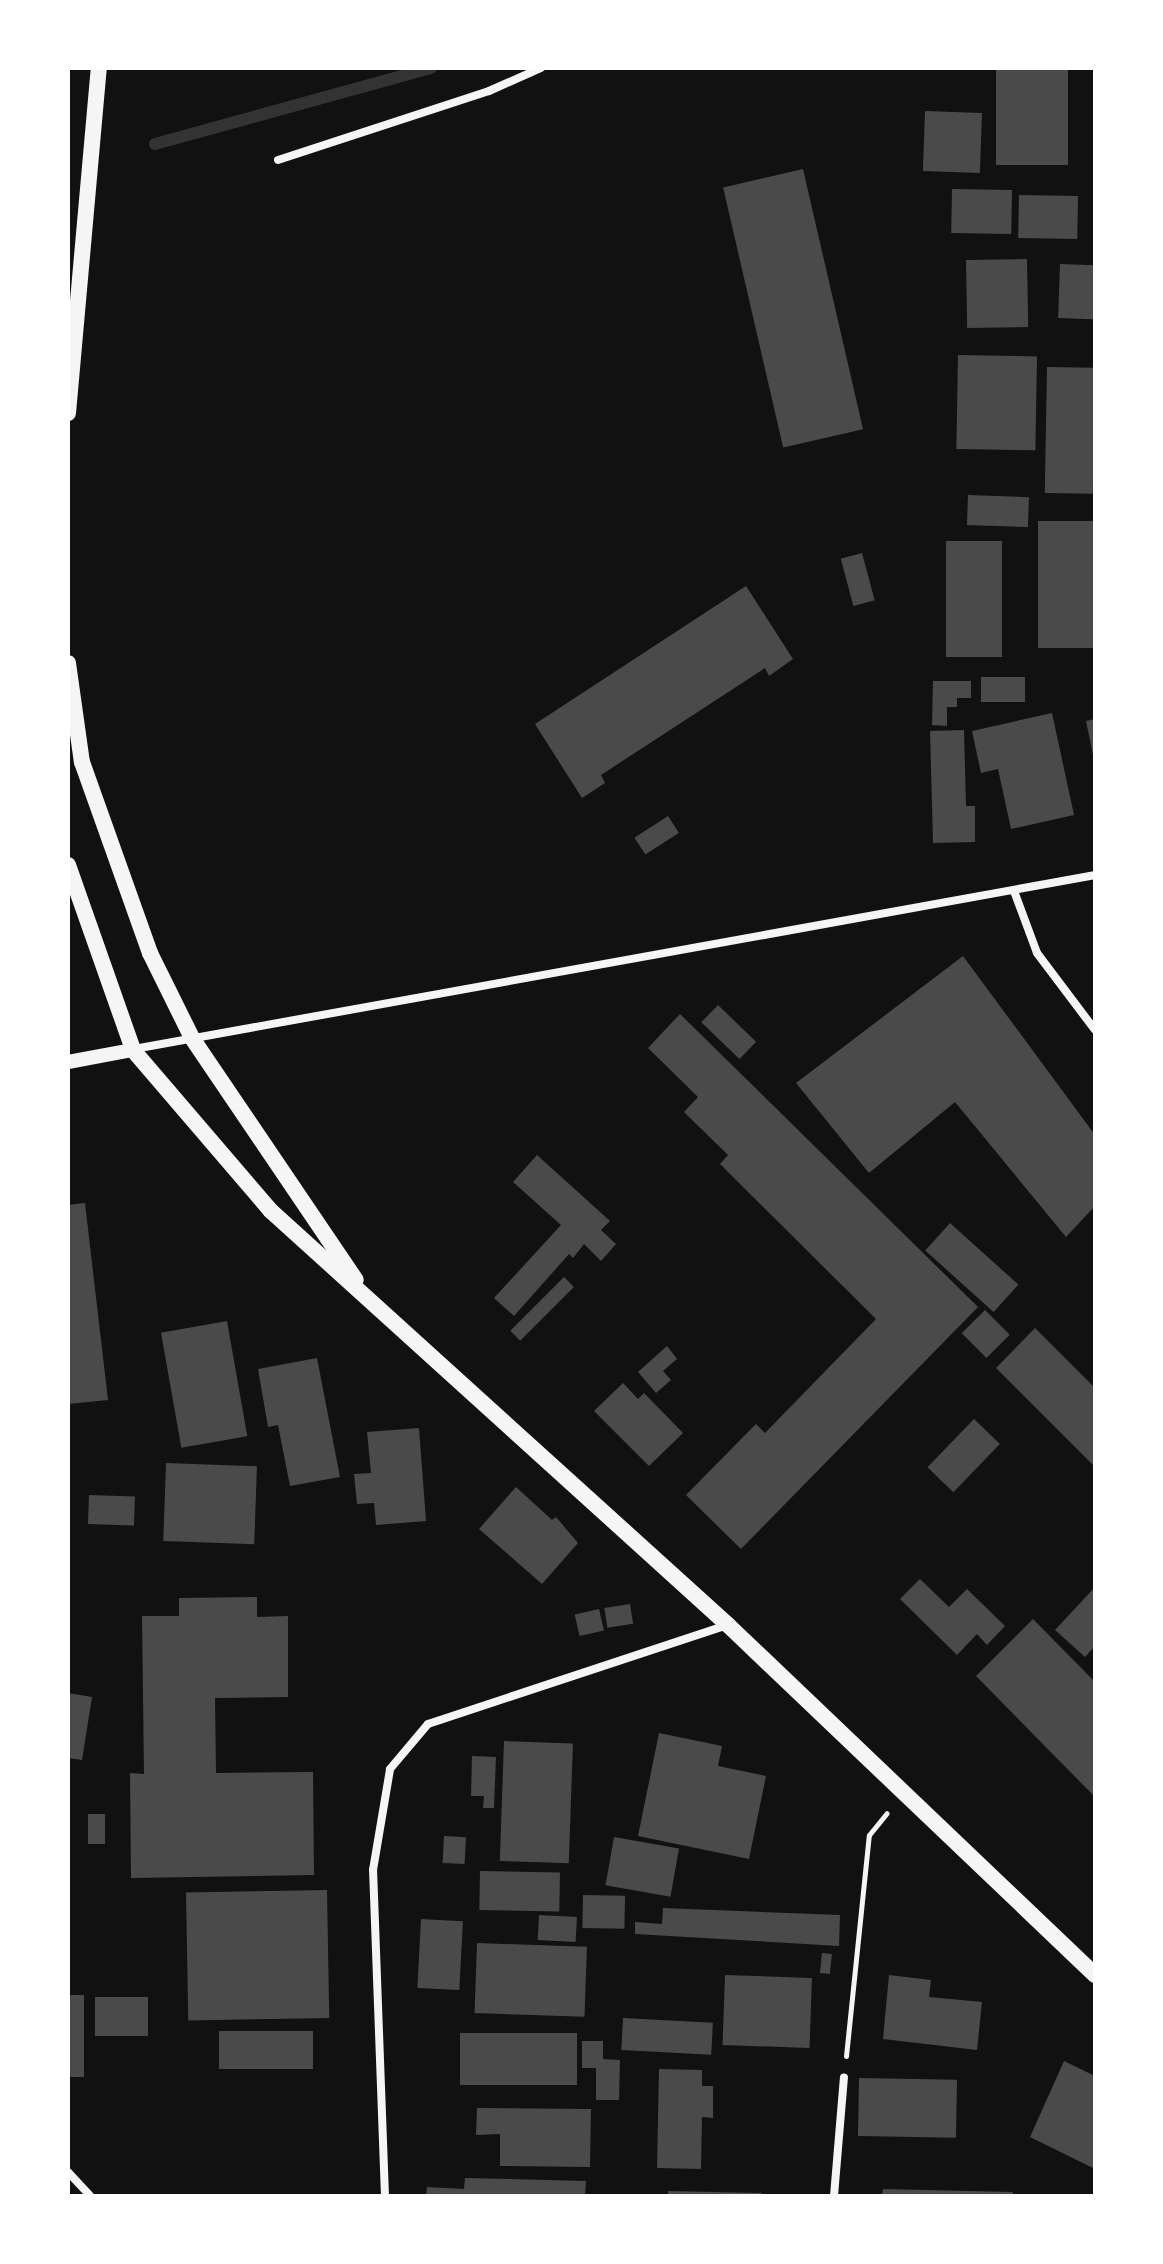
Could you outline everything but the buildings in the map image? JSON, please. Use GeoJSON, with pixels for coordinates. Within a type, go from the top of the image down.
{"type":"FeatureCollection","features":[{"type":"Feature","properties":{"kind":"main road"},"geometry":{"type":"LineString","coordinates":[[68,413],[99,68]]}},
{"type":"Feature","properties":{"kind":"main road"},"geometry":{"type":"LineString","coordinates":[[68,663],[82,762],[121,881],[192,1038],[370,1301]]}},
{"type":"Feature","properties":{"kind":"main road"},"geometry":{"type":"LineString","coordinates":[[68,865],[133,1050],[271,1211],[728,1625],[1095,1975]]}},
{"type":"Feature","properties":{"kind":"street"},"geometry":{"type":"LineString","coordinates":[[278,160],[489,91],[541,68]]}},
{"type":"Feature","properties":{"kind":"street"},"geometry":{"type":"LineString","coordinates":[[68,1062],[1095,875]]}},
{"type":"Feature","properties":{"kind":"street"},"geometry":{"type":"LineString","coordinates":[[1014,891],[1037,953],[1095,1030]]}},
{"type":"Feature","properties":{"kind":"street"},"geometry":{"type":"LineString","coordinates":[[385,2196],[373,1870],[390,1769],[428,1724],[728,1625]]}},
{"type":"Feature","properties":{"kind":"street"},"geometry":{"type":"LineString","coordinates":[[834,2196],[844,2077]]}},
{"type":"Feature","properties":{"kind":"street"},"geometry":{"type":"LineString","coordinates":[[68,2172],[90,2196]]}},
{"type":"Feature","properties":{"kind":"path"},"geometry":{"type":"LineString","coordinates":[[844,2077],[869,1835],[904,1791]]}},
{"type":"Feature","properties":{"kind":"waterway"},"geometry":{"type":"LineString","coordinates":[[155,144],[431,68]]}}]}
